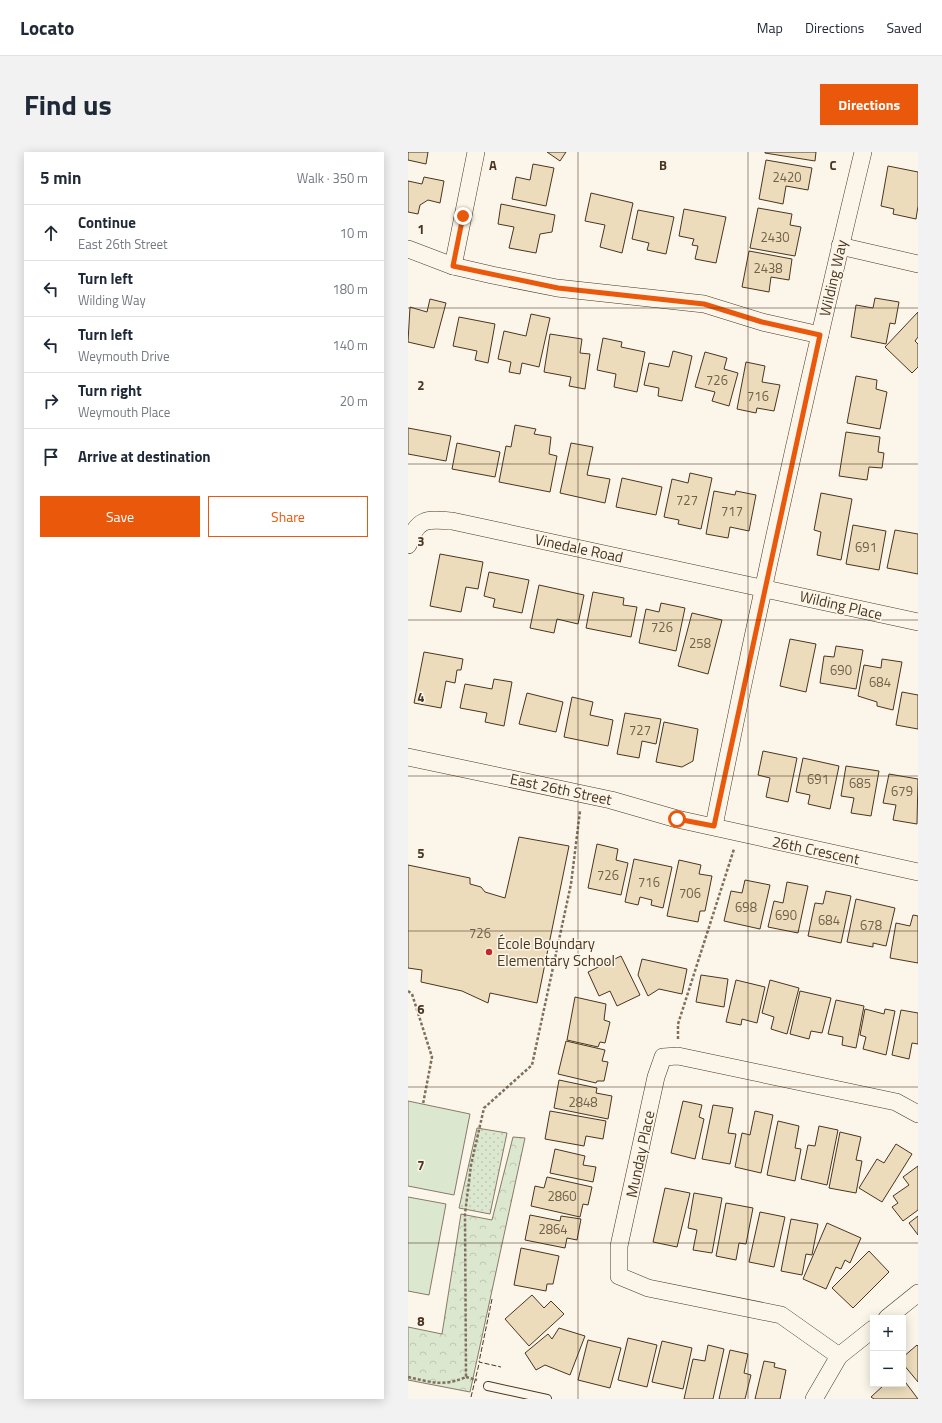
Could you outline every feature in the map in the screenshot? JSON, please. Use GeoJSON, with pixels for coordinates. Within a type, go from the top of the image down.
{"type":"FeatureCollection","features":[{"type":"Feature","properties":{"kind":"street"},"geometry":{"type":"LineString","coordinates":[[453,266],[476,152]]}},
{"type":"Feature","properties":{"kind":"street","name":"Wilding Way"},"geometry":{"type":"LineString","coordinates":[[714,826],[764,588],[840,246],[863,152]]}},
{"type":"Feature","properties":{"kind":"street"},"geometry":{"type":"LineString","coordinates":[[840,246],[918,264]]}},
{"type":"Feature","properties":{"kind":"street"},"geometry":{"type":"LineString","coordinates":[[408,250],[453,266],[558,288],[704,304],[762,322],[820,335]]}},
{"type":"Feature","properties":{"kind":"street","name":"Vinedale Road"},"geometry":{"type":"LineString","coordinates":[[408,545],[414,529],[429,519],[452,521],[764,588]]}},
{"type":"Feature","properties":{"kind":"street","name":"Wilding Place"},"geometry":{"type":"LineString","coordinates":[[764,588],[918,622]]}},
{"type":"Feature","properties":{"kind":"street","name":"East 26th Street"},"geometry":{"type":"LineString","coordinates":[[408,757],[582,793],[677,819],[714,826]]}},
{"type":"Feature","properties":{"kind":"street","name":"26th Crescent"},"geometry":{"type":"LineString","coordinates":[[714,826],[739,833],[918,872]]}},
{"type":"Feature","properties":{"kind":"street"},"geometry":{"type":"LineString","coordinates":[[678,1056],[896,1102],[918,1114]]}},
{"type":"Feature","properties":{"kind":"street","name":"Munday Place"},"geometry":{"type":"LineString","coordinates":[[678,1056],[663,1057],[656,1077],[620,1246],[619,1276],[648,1288],[781,1315],[839,1356]]}},
{"type":"Feature","properties":{"kind":"street"},"geometry":{"type":"LineString","coordinates":[[891,1315],[918,1293]]}},
{"type":"Feature","properties":{"kind":"street"},"geometry":{"type":"LineString","coordinates":[[814,1399],[839,1356],[870,1331]]}},
{"type":"Feature","properties":{"kind":"lane"},"geometry":{"type":"LineString","coordinates":[[488,1386],[547,1399]]}},
{"type":"Feature","properties":{"kind":"path"},"geometry":{"type":"LineString","coordinates":[[408,1377],[439,1384],[453,1382],[466,1376],[465,1214],[471,1166],[484,1108],[532,1066],[571,884],[582,793]]}},
{"type":"Feature","properties":{"kind":"path"},"geometry":{"type":"LineString","coordinates":[[678,1056],[678,1024],[739,833]]}},
{"type":"Feature","properties":{"kind":"path"},"geometry":{"type":"LineString","coordinates":[[408,992],[412,994],[432,1057],[423,1104]]}},
{"type":"Feature","properties":{"kind":"green space"},"geometry":{"type":"Polygon","coordinates":[[[408,1101],[470,1114],[454,1195],[408,1186],[408,1101]]]}},
{"type":"Feature","properties":{"kind":"green space"},"geometry":{"type":"Polygon","coordinates":[[[477,1128],[507,1133],[490,1214],[459,1208],[477,1128]]]}},
{"type":"Feature","properties":{"kind":"green space"},"geometry":{"type":"Polygon","coordinates":[[[513,1137],[525,1138],[470,1392],[408,1380],[408,1327],[442,1334],[461,1214],[492,1220],[513,1137]]]}},
{"type":"Feature","properties":{"kind":"green space"},"geometry":{"type":"Polygon","coordinates":[[[408,1197],[446,1204],[429,1295],[408,1291],[408,1197]]]}},
{"type":"Feature","properties":{"kind":"building"},"geometry":{"type":"Polygon","coordinates":[[[408,152],[428,152],[426,164],[408,160],[408,152]]]}},
{"type":"Feature","properties":{"kind":"building"},"geometry":{"type":"Polygon","coordinates":[[[547,152],[566,152],[560,161],[547,152]]]}},
{"type":"Feature","properties":{"kind":"building"},"geometry":{"type":"Polygon","coordinates":[[[765,152],[816,152],[815,161],[765,152]]]}},
{"type":"Feature","properties":{"kind":"building"},"geometry":{"type":"Polygon","coordinates":[[[766,160],[812,168],[808,190],[786,186],[783,204],[759,199],[766,160]]]}},
{"type":"Feature","properties":{"kind":"building"},"geometry":{"type":"Polygon","coordinates":[[[533,164],[554,168],[546,206],[512,199],[516,177],[530,180],[533,164]]]}},
{"type":"Feature","properties":{"kind":"building"},"geometry":{"type":"Polygon","coordinates":[[[888,166],[918,172],[918,206],[916,219],[893,214],[894,209],[881,206],[888,166]]]}},
{"type":"Feature","properties":{"kind":"building"},"geometry":{"type":"Polygon","coordinates":[[[424,177],[444,181],[440,203],[428,200],[420,205],[418,214],[408,212],[408,181],[422,184],[424,177]]]}},
{"type":"Feature","properties":{"kind":"building"},"geometry":{"type":"Polygon","coordinates":[[[591,193],[633,203],[622,253],[600,247],[605,225],[585,221],[591,193]]]}},
{"type":"Feature","properties":{"kind":"building"},"geometry":{"type":"Polygon","coordinates":[[[501,204],[555,215],[552,232],[540,234],[536,253],[509,248],[514,227],[498,224],[501,204]]]}},
{"type":"Feature","properties":{"kind":"building"},"geometry":{"type":"Polygon","coordinates":[[[758,208],[792,214],[790,225],[801,227],[795,256],[750,248],[758,208]]]}},
{"type":"Feature","properties":{"kind":"building"},"geometry":{"type":"Polygon","coordinates":[[[684,209],[726,217],[716,263],[695,259],[698,246],[692,245],[694,239],[679,236],[684,209]]]}},
{"type":"Feature","properties":{"kind":"building"},"geometry":{"type":"Polygon","coordinates":[[[638,210],[674,217],[666,254],[647,250],[649,243],[632,239],[638,210]]]}},
{"type":"Feature","properties":{"kind":"building"},"geometry":{"type":"Polygon","coordinates":[[[749,251],[792,259],[789,280],[771,277],[769,292],[742,287],[749,251]]]}},
{"type":"Feature","properties":{"kind":"building"},"geometry":{"type":"Polygon","coordinates":[[[875,298],[899,302],[895,324],[890,323],[886,344],[851,337],[856,305],[873,308],[875,298]]]}},
{"type":"Feature","properties":{"kind":"building"},"geometry":{"type":"Polygon","coordinates":[[[430,299],[446,303],[434,348],[408,342],[410,307],[427,312],[430,299]]]}},
{"type":"Feature","properties":{"kind":"building"},"geometry":{"type":"Polygon","coordinates":[[[918,312],[918,337],[915,341],[918,344],[918,367],[912,373],[885,347],[918,312]]]}},
{"type":"Feature","properties":{"kind":"building"},"geometry":{"type":"Polygon","coordinates":[[[531,314],[550,318],[539,367],[522,363],[520,374],[509,372],[511,362],[498,359],[504,331],[526,336],[531,314]]]}},
{"type":"Feature","properties":{"kind":"building"},"geometry":{"type":"Polygon","coordinates":[[[459,317],[495,324],[488,363],[475,360],[477,351],[453,346],[459,317]]]}},
{"type":"Feature","properties":{"kind":"building"},"geometry":{"type":"Polygon","coordinates":[[[550,334],[582,339],[580,353],[590,354],[585,389],[569,386],[571,377],[544,372],[550,334]]]}},
{"type":"Feature","properties":{"kind":"building"},"geometry":{"type":"Polygon","coordinates":[[[603,338],[622,342],[621,347],[645,352],[637,392],[614,387],[616,374],[597,370],[603,338]]]}},
{"type":"Feature","properties":{"kind":"building"},"geometry":{"type":"Polygon","coordinates":[[[673,351],[692,356],[682,401],[658,396],[659,388],[644,385],[649,363],[669,367],[673,351]]]}},
{"type":"Feature","properties":{"kind":"building"},"geometry":{"type":"Polygon","coordinates":[[[705,352],[727,358],[724,369],[738,373],[729,406],[712,401],[715,392],[695,387],[705,352]]]}},
{"type":"Feature","properties":{"kind":"building"},"geometry":{"type":"Polygon","coordinates":[[[746,362],[765,366],[762,382],[780,385],[774,411],[757,408],[756,413],[737,409],[746,362]]]}},
{"type":"Feature","properties":{"kind":"building"},"geometry":{"type":"Polygon","coordinates":[[[856,376],[877,380],[876,389],[887,392],[880,429],[847,423],[856,376]]]}},
{"type":"Feature","properties":{"kind":"building"},"geometry":{"type":"Polygon","coordinates":[[[515,425],[536,429],[534,434],[551,437],[549,454],[557,456],[550,492],[499,482],[506,446],[511,447],[515,425]]]}},
{"type":"Feature","properties":{"kind":"building"},"geometry":{"type":"Polygon","coordinates":[[[408,428],[451,436],[446,461],[408,454],[408,428]]]}},
{"type":"Feature","properties":{"kind":"building"},"geometry":{"type":"Polygon","coordinates":[[[846,432],[880,437],[878,452],[884,453],[882,468],[869,467],[867,480],[839,476],[846,432]]]}},
{"type":"Feature","properties":{"kind":"building"},"geometry":{"type":"Polygon","coordinates":[[[457,443],[500,452],[495,477],[452,469],[457,443]]]}},
{"type":"Feature","properties":{"kind":"building"},"geometry":{"type":"Polygon","coordinates":[[[571,443],[593,447],[587,475],[610,479],[605,503],[560,493],[571,443]]]}},
{"type":"Feature","properties":{"kind":"building"},"geometry":{"type":"Polygon","coordinates":[[[690,473],[712,478],[701,529],[678,524],[679,520],[664,517],[672,479],[688,483],[690,473]]]}},
{"type":"Feature","properties":{"kind":"building"},"geometry":{"type":"Polygon","coordinates":[[[622,478],[662,487],[656,515],[616,507],[622,478]]]}},
{"type":"Feature","properties":{"kind":"building"},"geometry":{"type":"Polygon","coordinates":[[[714,491],[735,495],[736,491],[756,495],[749,531],[730,527],[728,538],[706,534],[714,491]]]}},
{"type":"Feature","properties":{"kind":"building"},"geometry":{"type":"Polygon","coordinates":[[[821,493],[852,499],[841,560],[817,555],[821,532],[814,530],[821,493]]]}},
{"type":"Feature","properties":{"kind":"building"},"geometry":{"type":"Polygon","coordinates":[[[853,525],[886,531],[879,570],[846,564],[853,525]]]}},
{"type":"Feature","properties":{"kind":"building"},"geometry":{"type":"Polygon","coordinates":[[[895,530],[918,534],[918,574],[887,568],[895,530]]]}},
{"type":"Feature","properties":{"kind":"building"},"geometry":{"type":"Polygon","coordinates":[[[440,554],[483,562],[478,589],[466,587],[461,612],[430,606],[440,554]]]}},
{"type":"Feature","properties":{"kind":"building"},"geometry":{"type":"Polygon","coordinates":[[[489,572],[529,580],[522,613],[493,607],[495,599],[484,596],[489,572]]]}},
{"type":"Feature","properties":{"kind":"building"},"geometry":{"type":"Polygon","coordinates":[[[539,585],[584,595],[578,624],[557,619],[554,633],[530,628],[539,585]]]}},
{"type":"Feature","properties":{"kind":"building"},"geometry":{"type":"Polygon","coordinates":[[[593,592],[624,598],[623,605],[637,607],[631,637],[586,628],[593,592]]]}},
{"type":"Feature","properties":{"kind":"building"},"geometry":{"type":"Polygon","coordinates":[[[661,603],[685,608],[676,651],[639,643],[646,609],[659,612],[661,603]]]}},
{"type":"Feature","properties":{"kind":"building"},"geometry":{"type":"Polygon","coordinates":[[[692,613],[722,620],[708,674],[678,666],[692,613]]]}},
{"type":"Feature","properties":{"kind":"building"},"geometry":{"type":"Polygon","coordinates":[[[790,639],[816,644],[806,692],[780,686],[790,639]]]}},
{"type":"Feature","properties":{"kind":"building"},"geometry":{"type":"Polygon","coordinates":[[[836,646],[863,650],[856,689],[820,683],[824,656],[834,657],[836,646]]]}},
{"type":"Feature","properties":{"kind":"building"},"geometry":{"type":"Polygon","coordinates":[[[424,652],[463,659],[461,670],[457,670],[455,683],[446,681],[441,708],[414,703],[424,652]]]}},
{"type":"Feature","properties":{"kind":"building"},"geometry":{"type":"Polygon","coordinates":[[[882,659],[902,662],[893,710],[877,706],[877,702],[858,696],[864,665],[881,668],[882,659]]]}},
{"type":"Feature","properties":{"kind":"building"},"geometry":{"type":"Polygon","coordinates":[[[494,679],[512,682],[504,726],[485,722],[487,713],[460,708],[465,684],[492,689],[494,679]]]}},
{"type":"Feature","properties":{"kind":"building"},"geometry":{"type":"Polygon","coordinates":[[[902,692],[918,695],[918,729],[896,725],[902,692]]]}},
{"type":"Feature","properties":{"kind":"building"},"geometry":{"type":"Polygon","coordinates":[[[527,693],[563,702],[556,732],[519,724],[527,693]]]}},
{"type":"Feature","properties":{"kind":"building"},"geometry":{"type":"Polygon","coordinates":[[[572,697],[593,702],[590,715],[613,720],[608,746],[564,737],[572,697]]]}},
{"type":"Feature","properties":{"kind":"building"},"geometry":{"type":"Polygon","coordinates":[[[625,713],[661,719],[656,744],[642,741],[639,758],[617,754],[625,713]]]}},
{"type":"Feature","properties":{"kind":"building"},"geometry":{"type":"Polygon","coordinates":[[[664,722],[698,729],[693,761],[682,767],[656,762],[664,722]]]}},
{"type":"Feature","properties":{"kind":"building"},"geometry":{"type":"Polygon","coordinates":[[[763,751],[797,758],[788,802],[766,797],[770,778],[758,775],[763,751]]]}},
{"type":"Feature","properties":{"kind":"building"},"geometry":{"type":"Polygon","coordinates":[[[803,758],[839,766],[830,809],[808,804],[810,795],[796,792],[803,758]]]}},
{"type":"Feature","properties":{"kind":"building"},"geometry":{"type":"Polygon","coordinates":[[[846,766],[879,771],[871,816],[851,813],[854,798],[841,796],[846,766]]]}},
{"type":"Feature","properties":{"kind":"building"},"geometry":{"type":"Polygon","coordinates":[[[889,774],[918,779],[917,824],[893,820],[896,805],[883,803],[889,774]]]}},
{"type":"Feature","properties":{"kind":"building"},"geometry":{"type":"Polygon","coordinates":[[[519,837],[569,846],[537,1003],[490,993],[488,1003],[462,991],[421,982],[422,970],[408,968],[408,865],[470,878],[470,884],[481,887],[485,892],[505,898],[519,837]]]}},
{"type":"Feature","properties":{"kind":"building"},"geometry":{"type":"Polygon","coordinates":[[[597,844],[618,849],[616,860],[628,863],[621,895],[588,888],[597,844]]]}},
{"type":"Feature","properties":{"kind":"building"},"geometry":{"type":"Polygon","coordinates":[[[634,859],[672,867],[663,908],[651,905],[652,900],[640,897],[638,905],[625,902],[634,859]]]}},
{"type":"Feature","properties":{"kind":"building"},"geometry":{"type":"Polygon","coordinates":[[[679,860],[701,865],[699,874],[712,876],[705,911],[700,911],[698,922],[667,916],[679,860]]]}},
{"type":"Feature","properties":{"kind":"building"},"geometry":{"type":"Polygon","coordinates":[[[745,880],[770,885],[760,929],[724,921],[731,891],[742,893],[745,880]]]}},
{"type":"Feature","properties":{"kind":"building"},"geometry":{"type":"Polygon","coordinates":[[[787,882],[808,886],[798,933],[768,927],[774,901],[783,903],[787,882]]]}},
{"type":"Feature","properties":{"kind":"building"},"geometry":{"type":"Polygon","coordinates":[[[826,891],[851,896],[841,943],[808,936],[815,903],[823,904],[826,891]]]}},
{"type":"Feature","properties":{"kind":"building"},"geometry":{"type":"Polygon","coordinates":[[[856,899],[895,908],[886,946],[873,943],[873,947],[847,942],[856,899]]]}},
{"type":"Feature","properties":{"kind":"building"},"geometry":{"type":"Polygon","coordinates":[[[913,915],[918,916],[918,963],[890,958],[896,923],[910,926],[913,915]]]}},
{"type":"Feature","properties":{"kind":"building"},"geometry":{"type":"Polygon","coordinates":[[[621,956],[640,995],[617,1006],[610,991],[599,996],[588,972],[621,956]]]}},
{"type":"Feature","properties":{"kind":"building"},"geometry":{"type":"Polygon","coordinates":[[[642,959],[687,969],[682,994],[659,989],[648,996],[638,975],[642,959]]]}},
{"type":"Feature","properties":{"kind":"building"},"geometry":{"type":"Polygon","coordinates":[[[701,975],[728,979],[724,1007],[696,1002],[701,975]]]}},
{"type":"Feature","properties":{"kind":"building"},"geometry":{"type":"Polygon","coordinates":[[[736,980],[765,987],[757,1023],[742,1019],[741,1025],[726,1022],[736,980]]]}},
{"type":"Feature","properties":{"kind":"building"},"geometry":{"type":"Polygon","coordinates":[[[770,980],[799,988],[787,1034],[771,1029],[774,1017],[762,1013],[770,980]]]}},
{"type":"Feature","properties":{"kind":"building"},"geometry":{"type":"Polygon","coordinates":[[[800,991],[831,998],[822,1033],[811,1031],[809,1039],[790,1034],[800,991]]]}},
{"type":"Feature","properties":{"kind":"building"},"geometry":{"type":"Polygon","coordinates":[[[575,997],[606,1004],[604,1020],[610,1022],[605,1043],[600,1042],[598,1047],[567,1040],[575,997]]]}},
{"type":"Feature","properties":{"kind":"building"},"geometry":{"type":"Polygon","coordinates":[[[836,1000],[864,1006],[856,1048],[842,1045],[843,1037],[828,1034],[836,1000]]]}},
{"type":"Feature","properties":{"kind":"building"},"geometry":{"type":"Polygon","coordinates":[[[865,1009],[884,1014],[885,1009],[895,1011],[886,1055],[863,1049],[866,1037],[860,1035],[865,1009]]]}},
{"type":"Feature","properties":{"kind":"building"},"geometry":{"type":"Polygon","coordinates":[[[901,1010],[918,1013],[918,1044],[912,1043],[909,1059],[892,1055],[901,1010]]]}},
{"type":"Feature","properties":{"kind":"building"},"geometry":{"type":"Polygon","coordinates":[[[566,1041],[605,1050],[602,1061],[608,1062],[604,1081],[597,1081],[596,1083],[558,1074],[566,1041]]]}},
{"type":"Feature","properties":{"kind":"building"},"geometry":{"type":"Polygon","coordinates":[[[559,1080],[597,1088],[596,1093],[612,1096],[608,1119],[554,1108],[559,1080]]]}},
{"type":"Feature","properties":{"kind":"building"},"geometry":{"type":"Polygon","coordinates":[[[683,1101],[702,1105],[699,1117],[704,1119],[695,1159],[671,1153],[683,1101]]]}},
{"type":"Feature","properties":{"kind":"building"},"geometry":{"type":"Polygon","coordinates":[[[713,1105],[733,1108],[728,1133],[736,1134],[730,1164],[702,1159],[713,1105]]]}},
{"type":"Feature","properties":{"kind":"building"},"geometry":{"type":"Polygon","coordinates":[[[550,1111],[606,1121],[603,1139],[586,1136],[584,1146],[545,1139],[550,1111]]]}},
{"type":"Feature","properties":{"kind":"building"},"geometry":{"type":"Polygon","coordinates":[[[755,1111],[773,1115],[761,1173],[735,1167],[742,1133],[750,1135],[755,1111]]]}},
{"type":"Feature","properties":{"kind":"building"},"geometry":{"type":"Polygon","coordinates":[[[778,1121],[799,1126],[795,1148],[801,1149],[795,1181],[767,1175],[778,1121]]]}},
{"type":"Feature","properties":{"kind":"building"},"geometry":{"type":"Polygon","coordinates":[[[819,1126],[838,1130],[827,1185],[801,1179],[808,1145],[815,1146],[819,1126]]]}},
{"type":"Feature","properties":{"kind":"building"},"geometry":{"type":"Polygon","coordinates":[[[840,1132],[861,1137],[856,1160],[862,1161],[856,1193],[829,1188],[840,1132]]]}},
{"type":"Feature","properties":{"kind":"building"},"geometry":{"type":"Polygon","coordinates":[[[896,1144],[912,1154],[882,1202],[859,1188],[877,1159],[884,1163],[896,1144]]]}},
{"type":"Feature","properties":{"kind":"building"},"geometry":{"type":"Polygon","coordinates":[[[555,1149],[585,1156],[583,1165],[596,1167],[593,1182],[550,1173],[555,1149]]]}},
{"type":"Feature","properties":{"kind":"building"},"geometry":{"type":"Polygon","coordinates":[[[918,1166],[918,1210],[903,1221],[892,1207],[898,1203],[893,1196],[909,1185],[903,1177],[918,1166]]]}},
{"type":"Feature","properties":{"kind":"building"},"geometry":{"type":"Polygon","coordinates":[[[547,1177],[592,1187],[588,1205],[583,1204],[580,1217],[531,1206],[535,1186],[544,1188],[547,1177]]]}},
{"type":"Feature","properties":{"kind":"building"},"geometry":{"type":"Polygon","coordinates":[[[665,1188],[690,1193],[677,1247],[653,1242],[665,1188]]]}},
{"type":"Feature","properties":{"kind":"building"},"geometry":{"type":"Polygon","coordinates":[[[694,1193],[722,1198],[712,1253],[693,1250],[697,1230],[688,1228],[694,1193]]]}},
{"type":"Feature","properties":{"kind":"building"},"geometry":{"type":"Polygon","coordinates":[[[726,1203],[753,1208],[746,1244],[739,1243],[736,1260],[716,1256],[726,1203]]]}},
{"type":"Feature","properties":{"kind":"building"},"geometry":{"type":"Polygon","coordinates":[[[760,1212],[785,1217],[774,1267],[749,1262],[760,1212]]]}},
{"type":"Feature","properties":{"kind":"building"},"geometry":{"type":"Polygon","coordinates":[[[530,1215],[560,1221],[561,1216],[581,1219],[577,1240],[567,1238],[565,1248],[525,1240],[530,1215]]]}},
{"type":"Feature","properties":{"kind":"building"},"geometry":{"type":"Polygon","coordinates":[[[918,1216],[918,1235],[909,1223],[918,1216]]]}},
{"type":"Feature","properties":{"kind":"building"},"geometry":{"type":"Polygon","coordinates":[[[791,1219],[818,1224],[812,1255],[806,1254],[802,1275],[781,1271],[791,1219]]]}},
{"type":"Feature","properties":{"kind":"building"},"geometry":{"type":"Polygon","coordinates":[[[827,1223],[861,1238],[850,1263],[845,1260],[841,1269],[836,1267],[826,1289],[803,1279],[827,1223]]]}},
{"type":"Feature","properties":{"kind":"building"},"geometry":{"type":"Polygon","coordinates":[[[521,1248],[559,1256],[553,1284],[547,1284],[546,1291],[514,1285],[521,1248]]]}},
{"type":"Feature","properties":{"kind":"building"},"geometry":{"type":"Polygon","coordinates":[[[869,1251],[889,1272],[853,1308],[832,1288],[869,1251]]]}},
{"type":"Feature","properties":{"kind":"building"},"geometry":{"type":"Polygon","coordinates":[[[532,1295],[544,1308],[551,1301],[564,1314],[529,1346],[505,1319],[532,1295]]]}},
{"type":"Feature","properties":{"kind":"building"},"geometry":{"type":"Polygon","coordinates":[[[559,1328],[585,1336],[570,1375],[545,1365],[536,1370],[525,1353],[548,1334],[552,1339],[559,1328]]]}},
{"type":"Feature","properties":{"kind":"building"},"geometry":{"type":"Polygon","coordinates":[[[628,1338],[657,1345],[647,1387],[618,1380],[628,1338]]]}},
{"type":"Feature","properties":{"kind":"building"},"geometry":{"type":"Polygon","coordinates":[[[588,1340],[621,1348],[610,1388],[578,1380],[588,1340]]]}},
{"type":"Feature","properties":{"kind":"building"},"geometry":{"type":"Polygon","coordinates":[[[662,1341],[692,1348],[683,1389],[652,1382],[662,1341]]]}},
{"type":"Feature","properties":{"kind":"building"},"geometry":{"type":"Polygon","coordinates":[[[708,1345],[724,1349],[713,1399],[684,1399],[693,1359],[705,1361],[708,1345]]]}},
{"type":"Feature","properties":{"kind":"building"},"geometry":{"type":"Polygon","coordinates":[[[917,1345],[918,1346],[918,1382],[906,1368],[906,1354],[917,1345]]]}},
{"type":"Feature","properties":{"kind":"building"},"geometry":{"type":"Polygon","coordinates":[[[730,1350],[748,1354],[744,1373],[751,1375],[745,1399],[719,1399],[730,1350]]]}},
{"type":"Feature","properties":{"kind":"building"},"geometry":{"type":"Polygon","coordinates":[[[764,1361],[775,1363],[774,1367],[786,1370],[780,1399],[755,1399],[764,1361]]]}},
{"type":"Feature","properties":{"kind":"building"},"geometry":{"type":"Polygon","coordinates":[[[906,1383],[918,1399],[874,1399],[871,1397],[882,1387],[906,1387],[906,1383]]]}},
{"type":"Feature","properties":{"kind":"fence"},"geometry":{"type":"LineString","coordinates":[[492,1299],[479,1362],[501,1367]]}},
{"type":"Feature","properties":{"kind":"fence"},"geometry":{"type":"LineString","coordinates":[[471,1397],[479,1364]]}},
{"type":"Feature","properties":{"kind":"place","name":"École Boundary Elementary School"},"geometry":{"type":"Point","coordinates":[489,952]}},
{"type":"Feature","properties":{"kind":"route"},"geometry":{"type":"LineString","coordinates":[[463,216],[453,266],[558,288],[704,304],[762,322],[820,335],[764,588],[714,826],[677,819]]}}]}
